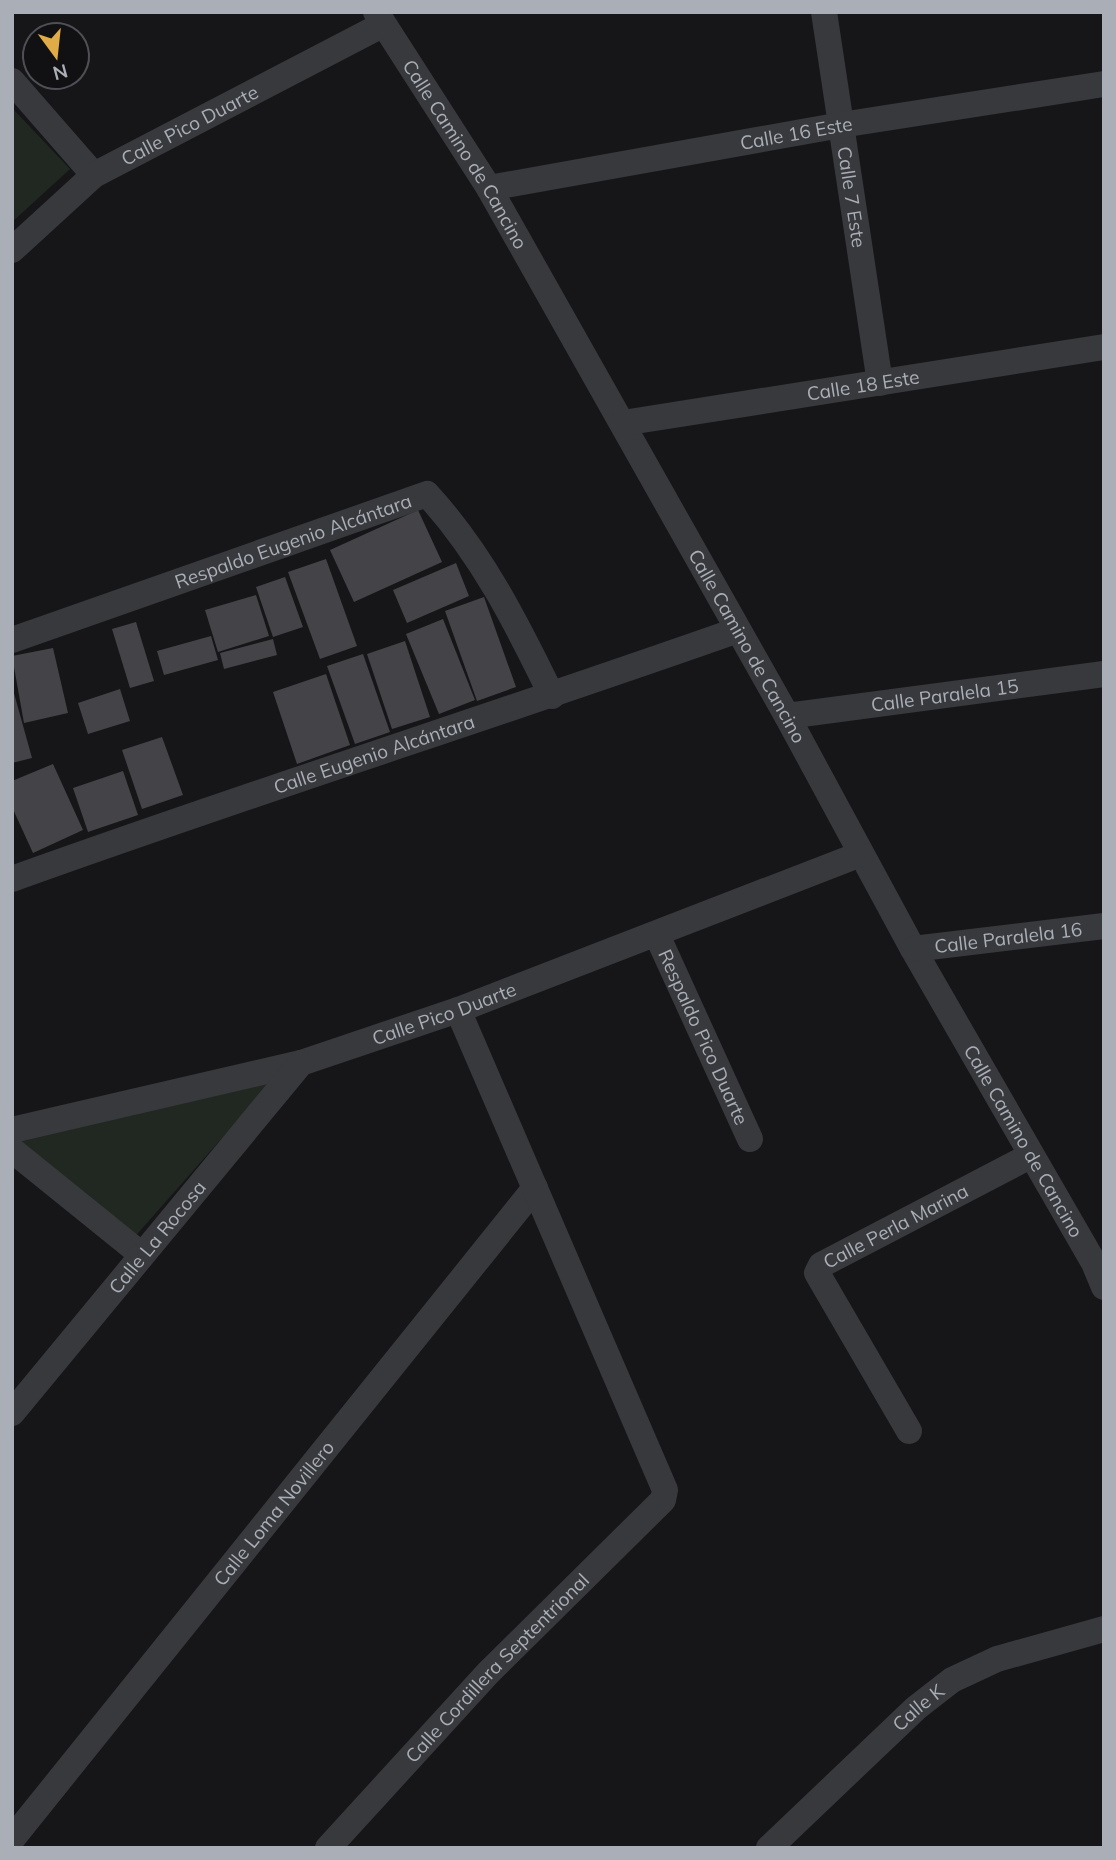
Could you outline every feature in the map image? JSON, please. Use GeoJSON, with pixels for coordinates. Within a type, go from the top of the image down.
{"type":"FeatureCollection","features":[{"type":"Feature","properties":{"kind":"street","name":"Calle 7 Este"},"geometry":{"type":"LineString","coordinates":[[824,12],[880,383]]}},
{"type":"Feature","properties":{"kind":"street","name":"Calle Pico Duarte"},"geometry":{"type":"LineString","coordinates":[[12,250],[94,175],[379,18]]}},
{"type":"Feature","properties":{"kind":"street","name":"Calle Camino de Cancino"},"geometry":{"type":"LineString","coordinates":[[379,18],[489,188],[788,716],[1030,1156],[1094,1263],[1104,1287]]}},
{"type":"Feature","properties":{"kind":"street"},"geometry":{"type":"LineString","coordinates":[[12,81],[94,175]]}},
{"type":"Feature","properties":{"kind":"street","name":"Calle 16 Este"},"geometry":{"type":"LineString","coordinates":[[489,188],[841,125],[1104,84]]}},
{"type":"Feature","properties":{"kind":"street","name":"Calle 18 Este"},"geometry":{"type":"LineString","coordinates":[[623,423],[1104,347]]}},
{"type":"Feature","properties":{"kind":"street","name":"Respaldo Eugenio Alcántara"},"geometry":{"type":"LineString","coordinates":[[12,640],[427,494],[450,518],[506,601],[552,696]]}},
{"type":"Feature","properties":{"kind":"street","name":"Calle Eugenio Alcántara"},"geometry":{"type":"LineString","coordinates":[[12,879],[206,809],[552,696],[738,630]]}},
{"type":"Feature","properties":{"kind":"street","name":"Calle Paralela 15"},"geometry":{"type":"LineString","coordinates":[[788,716],[1104,674]]}},
{"type":"Feature","properties":{"kind":"street","name":"Calle Pico Duarte"},"geometry":{"type":"LineString","coordinates":[[12,1130],[301,1063],[458,1010],[862,854]]}},
{"type":"Feature","properties":{"kind":"street","name":"Calle Paralela 16"},"geometry":{"type":"LineString","coordinates":[[914,948],[1104,926]]}},
{"type":"Feature","properties":{"kind":"street","name":"Respaldo Pico Duarte"},"geometry":{"type":"LineString","coordinates":[[657,935],[750,1139]]}},
{"type":"Feature","properties":{"kind":"street"},"geometry":{"type":"LineString","coordinates":[[458,1010],[536,1188]]}},
{"type":"Feature","properties":{"kind":"street","name":"Calle La Rocosa"},"geometry":{"type":"LineString","coordinates":[[12,1413],[301,1063]]}},
{"type":"Feature","properties":{"kind":"street"},"geometry":{"type":"LineString","coordinates":[[12,1150],[142,1255]]}},
{"type":"Feature","properties":{"kind":"street","name":"Calle Perla Marina"},"geometry":{"type":"LineString","coordinates":[[909,1431],[817,1273],[821,1265],[1030,1156]]}},
{"type":"Feature","properties":{"kind":"street","name":"Calle Cordillera Septentrional"},"geometry":{"type":"LineString","coordinates":[[328,1848],[488,1673],[663,1500],[666,1490],[536,1188]]}},
{"type":"Feature","properties":{"kind":"street","name":"Calle Loma Novillero"},"geometry":{"type":"LineString","coordinates":[[12,1839],[536,1188]]}},
{"type":"Feature","properties":{"kind":"street","name":"Calle K"},"geometry":{"type":"LineString","coordinates":[[769,1848],[916,1708],[952,1681],[997,1659],[1104,1629]]}},
{"type":"Feature","properties":{"kind":"shaded area"},"geometry":{"type":"Polygon","coordinates":[[[12,108],[70,169],[12,222],[12,108]]]}},
{"type":"Feature","properties":{"kind":"shaded area"},"geometry":{"type":"Polygon","coordinates":[[[276,1077],[131,1241],[12,1141],[276,1077]]]}},
{"type":"Feature","properties":{"kind":"building"},"geometry":{"type":"Polygon","coordinates":[[[418,510],[442,562],[354,602],[330,550],[418,510]]]}},
{"type":"Feature","properties":{"kind":"building"},"geometry":{"type":"Polygon","coordinates":[[[326,559],[357,646],[320,659],[288,572],[326,559]]]}},
{"type":"Feature","properties":{"kind":"building"},"geometry":{"type":"Polygon","coordinates":[[[456,563],[469,596],[407,623],[393,590],[456,563]]]}},
{"type":"Feature","properties":{"kind":"building"},"geometry":{"type":"Polygon","coordinates":[[[285,577],[303,627],[273,637],[256,587],[285,577]]]}},
{"type":"Feature","properties":{"kind":"building"},"geometry":{"type":"Polygon","coordinates":[[[256,595],[269,636],[218,652],[205,610],[256,595]]]}},
{"type":"Feature","properties":{"kind":"building"},"geometry":{"type":"Polygon","coordinates":[[[484,597],[516,687],[477,701],[445,611],[484,597]]]}},
{"type":"Feature","properties":{"kind":"building"},"geometry":{"type":"Polygon","coordinates":[[[443,619],[475,700],[439,714],[406,634],[443,619]]]}},
{"type":"Feature","properties":{"kind":"building"},"geometry":{"type":"Polygon","coordinates":[[[136,622],[154,681],[130,688],[112,629],[136,622]]]}},
{"type":"Feature","properties":{"kind":"building"},"geometry":{"type":"Polygon","coordinates":[[[211,636],[218,660],[164,675],[157,651],[211,636]]]}},
{"type":"Feature","properties":{"kind":"building"},"geometry":{"type":"Polygon","coordinates":[[[273,639],[277,655],[224,669],[220,653],[273,639]]]}},
{"type":"Feature","properties":{"kind":"building"},"geometry":{"type":"Polygon","coordinates":[[[405,641],[430,717],[392,729],[367,654],[405,641]]]}},
{"type":"Feature","properties":{"kind":"building"},"geometry":{"type":"Polygon","coordinates":[[[53,648],[68,713],[24,723],[12,656],[53,648]]]}},
{"type":"Feature","properties":{"kind":"building"},"geometry":{"type":"Polygon","coordinates":[[[363,654],[390,732],[355,744],[327,666],[363,654]]]}},
{"type":"Feature","properties":{"kind":"building"},"geometry":{"type":"Polygon","coordinates":[[[326,674],[350,745],[297,764],[273,692],[326,674]]]}},
{"type":"Feature","properties":{"kind":"building"},"geometry":{"type":"Polygon","coordinates":[[[12,686],[32,758],[12,763],[12,686]]]}},
{"type":"Feature","properties":{"kind":"building"},"geometry":{"type":"Polygon","coordinates":[[[120,689],[130,721],[88,734],[78,703],[120,689]]]}},
{"type":"Feature","properties":{"kind":"building"},"geometry":{"type":"Polygon","coordinates":[[[162,737],[183,795],[142,809],[122,750],[162,737]]]}},
{"type":"Feature","properties":{"kind":"building"},"geometry":{"type":"Polygon","coordinates":[[[53,764],[83,830],[33,853],[12,807],[12,781],[53,764]]]}},
{"type":"Feature","properties":{"kind":"building"},"geometry":{"type":"Polygon","coordinates":[[[123,771],[138,815],[88,832],[73,788],[123,771]]]}}]}
